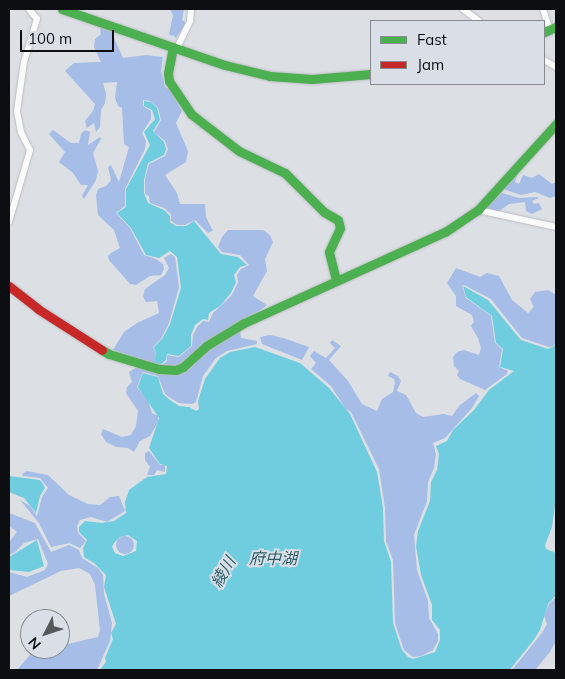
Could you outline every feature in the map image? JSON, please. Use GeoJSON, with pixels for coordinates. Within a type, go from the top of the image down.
{"type":"FeatureCollection","features":[{"type":"Feature","properties":{"kind":"street"},"geometry":{"type":"LineString","coordinates":[[9,222],[30,150],[21,132],[17,112],[24,62],[37,19],[28,9]]}},
{"type":"Feature","properties":{"kind":"street"},"geometry":{"type":"LineString","coordinates":[[62,9],[239,68],[288,78],[332,79],[370,74]]}},
{"type":"Feature","properties":{"kind":"street"},"geometry":{"type":"LineString","coordinates":[[191,9],[190,21],[175,48],[168,73],[169,81],[191,114],[238,151],[285,173],[324,212],[338,220],[340,228],[329,252],[336,280]]}},
{"type":"Feature","properties":{"kind":"street"},"geometry":{"type":"LineString","coordinates":[[463,9],[478,20]]}},
{"type":"Feature","properties":{"kind":"street"},"geometry":{"type":"LineString","coordinates":[[543,9],[550,30]]}},
{"type":"Feature","properties":{"kind":"street"},"geometry":{"type":"LineString","coordinates":[[545,61],[556,67]]}},
{"type":"Feature","properties":{"kind":"street"},"geometry":{"type":"LineString","coordinates":[[9,286],[38,309],[109,354],[168,371],[183,367],[206,346],[244,323],[446,232],[478,210],[556,124]]}},
{"type":"Feature","properties":{"kind":"street"},"geometry":{"type":"LineString","coordinates":[[478,210],[556,227]]}},
{"type":"Feature","properties":{"kind":"shaded area"},"geometry":{"type":"Polygon","coordinates":[[[170,9],[184,9],[182,20],[186,23],[176,38],[169,34],[173,15],[170,9]]]}},
{"type":"Feature","properties":{"kind":"shaded area"},"geometry":{"type":"Polygon","coordinates":[[[100,28],[111,31],[123,58],[146,55],[163,57],[161,71],[165,87],[170,90],[182,111],[176,123],[188,151],[186,162],[165,175],[177,193],[180,204],[205,204],[206,217],[213,231],[208,233],[195,220],[185,225],[177,225],[171,221],[171,214],[164,208],[150,203],[149,196],[145,194],[145,179],[149,164],[165,156],[168,149],[165,141],[154,132],[161,120],[158,108],[150,101],[143,100],[143,106],[151,111],[151,119],[142,133],[146,141],[145,149],[125,189],[125,206],[116,213],[130,228],[144,255],[156,259],[163,264],[164,269],[161,275],[150,276],[136,285],[130,284],[109,260],[108,256],[120,248],[114,230],[98,215],[96,195],[98,189],[106,186],[111,180],[108,167],[111,165],[119,182],[129,147],[124,144],[122,108],[118,106],[115,98],[117,82],[103,83],[106,94],[105,103],[101,110],[100,127],[96,132],[94,123],[87,128],[85,121],[93,111],[95,104],[65,71],[74,63],[101,62],[94,47],[95,39],[101,34],[100,28]]]}},
{"type":"Feature","properties":{"kind":"shaded area"},"geometry":{"type":"Polygon","coordinates":[[[53,130],[71,143],[79,143],[81,134],[85,130],[90,132],[88,145],[100,137],[101,139],[93,153],[98,171],[96,180],[84,199],[82,196],[88,185],[81,185],[73,173],[59,162],[65,152],[49,134],[53,130]]]}},
{"type":"Feature","properties":{"kind":"shaded area"},"geometry":{"type":"Polygon","coordinates":[[[518,172],[515,182],[519,184],[523,175],[532,178],[539,174],[552,184],[556,182],[556,196],[550,198],[535,192],[521,195],[503,188],[518,172]]]}},
{"type":"Feature","properties":{"kind":"shaded area"},"geometry":{"type":"Polygon","coordinates":[[[502,193],[519,198],[537,197],[539,198],[532,201],[534,204],[539,203],[542,209],[532,214],[526,211],[525,202],[509,204],[495,214],[487,211],[486,206],[502,193]]]}},
{"type":"Feature","properties":{"kind":"shaded area"},"geometry":{"type":"Polygon","coordinates":[[[228,230],[263,230],[270,235],[273,242],[265,259],[267,271],[253,296],[267,305],[255,314],[240,330],[241,338],[257,341],[257,344],[227,351],[216,358],[203,376],[196,402],[192,404],[179,403],[172,399],[165,394],[158,376],[143,372],[137,387],[148,400],[152,413],[158,416],[158,422],[150,436],[140,441],[134,452],[128,448],[116,447],[106,442],[101,434],[103,429],[122,437],[131,435],[136,426],[138,411],[126,393],[127,387],[132,382],[129,372],[139,366],[138,359],[113,350],[124,332],[137,323],[159,313],[157,301],[146,302],[143,297],[145,289],[165,275],[169,268],[164,258],[171,254],[175,257],[179,287],[169,323],[161,339],[153,347],[156,354],[154,364],[160,367],[167,361],[167,355],[179,357],[192,346],[193,335],[197,327],[203,321],[209,322],[213,313],[232,295],[238,282],[237,275],[241,269],[249,265],[240,255],[222,252],[218,247],[222,237],[228,230]]]}},
{"type":"Feature","properties":{"kind":"shaded area"},"geometry":{"type":"Polygon","coordinates":[[[456,268],[480,277],[487,273],[499,276],[512,300],[528,313],[534,307],[530,299],[535,292],[548,290],[556,295],[556,340],[554,346],[549,347],[522,338],[491,299],[464,285],[462,286],[466,298],[491,316],[495,343],[502,349],[499,367],[508,371],[507,374],[485,390],[460,379],[457,375],[459,371],[454,366],[453,357],[457,352],[464,350],[479,355],[481,348],[471,326],[474,322],[472,315],[456,306],[456,296],[447,283],[456,268]]]}},
{"type":"Feature","properties":{"kind":"shaded area"},"geometry":{"type":"Polygon","coordinates":[[[270,335],[309,347],[302,360],[262,344],[260,337],[270,335]]]}},
{"type":"Feature","properties":{"kind":"shaded area"},"geometry":{"type":"Polygon","coordinates":[[[332,340],[341,346],[329,360],[348,381],[362,404],[377,411],[382,399],[393,392],[395,383],[394,379],[388,376],[390,372],[398,376],[401,381],[397,391],[406,395],[416,413],[423,417],[444,414],[452,416],[460,405],[476,393],[479,396],[472,408],[445,438],[433,443],[436,454],[434,468],[428,482],[427,501],[414,535],[417,570],[428,601],[429,618],[438,634],[438,641],[433,650],[421,656],[413,657],[404,650],[395,623],[393,560],[386,541],[385,508],[379,469],[351,412],[345,408],[331,386],[311,369],[316,363],[310,356],[314,351],[326,358],[335,348],[330,343],[332,340]]]}},
{"type":"Feature","properties":{"kind":"shaded area"},"geometry":{"type":"Polygon","coordinates":[[[149,451],[160,465],[165,465],[165,472],[157,470],[154,475],[147,475],[150,467],[145,460],[145,453],[149,451]]]}},
{"type":"Feature","properties":{"kind":"shaded area"},"geometry":{"type":"Polygon","coordinates":[[[27,471],[48,475],[69,495],[88,504],[100,505],[110,497],[119,496],[125,511],[107,522],[91,517],[80,520],[77,526],[78,533],[86,541],[80,548],[69,543],[51,547],[39,523],[20,500],[30,506],[37,516],[42,497],[48,488],[40,478],[23,476],[22,474],[27,471]]]}},
{"type":"Feature","properties":{"kind":"shaded area"},"geometry":{"type":"Polygon","coordinates":[[[9,513],[35,523],[51,552],[69,545],[79,550],[82,558],[98,568],[103,575],[104,594],[112,623],[110,641],[97,670],[17,670],[26,659],[70,659],[70,644],[98,637],[100,630],[95,585],[90,574],[79,568],[61,571],[9,596],[9,572],[27,577],[45,570],[48,564],[38,539],[24,543],[9,555],[9,542],[17,532],[9,526],[9,513]]]}},
{"type":"Feature","properties":{"kind":"shaded area"},"geometry":{"type":"Polygon","coordinates":[[[125,536],[131,539],[134,545],[131,551],[125,554],[119,551],[116,545],[119,539],[125,536]]]}},
{"type":"Feature","properties":{"kind":"shaded area"},"geometry":{"type":"Polygon","coordinates":[[[556,597],[556,641],[550,652],[535,670],[512,670],[542,633],[547,624],[544,615],[549,604],[556,597]]]}},
{"type":"Feature","properties":{"kind":"water"},"geometry":{"type":"Polygon","coordinates":[[[144,101],[151,102],[157,108],[160,120],[153,131],[164,142],[166,149],[164,155],[148,163],[144,180],[144,193],[148,203],[164,210],[170,216],[170,222],[176,226],[186,226],[194,221],[221,254],[238,257],[247,265],[240,267],[234,275],[236,282],[231,293],[220,306],[209,313],[208,320],[203,319],[195,325],[191,335],[191,346],[179,356],[167,354],[166,360],[159,366],[154,363],[156,354],[154,347],[162,339],[170,324],[181,288],[177,257],[170,251],[159,258],[146,255],[131,228],[117,213],[126,207],[126,189],[150,145],[144,132],[155,119],[152,110],[144,106],[144,101]]]}},
{"type":"Feature","properties":{"kind":"water","name":"府中湖"},"geometry":{"type":"Polygon","coordinates":[[[463,286],[488,300],[521,340],[548,349],[556,345],[556,499],[552,527],[545,545],[546,549],[556,553],[556,595],[548,604],[540,630],[512,667],[509,670],[100,670],[106,662],[105,658],[113,639],[111,633],[116,624],[104,587],[106,575],[94,563],[84,557],[83,548],[87,540],[79,532],[79,527],[85,521],[102,523],[114,521],[126,513],[125,502],[129,490],[147,477],[166,474],[167,466],[160,464],[149,448],[159,418],[138,387],[143,373],[158,377],[163,394],[170,400],[179,406],[189,407],[196,411],[199,409],[198,401],[205,379],[220,358],[230,352],[255,347],[300,363],[329,388],[350,414],[377,472],[383,508],[384,541],[391,562],[393,623],[402,650],[408,657],[413,659],[435,652],[440,640],[440,630],[432,620],[432,605],[421,575],[416,546],[418,531],[430,501],[431,482],[437,470],[439,454],[436,446],[447,441],[453,430],[474,410],[489,390],[514,371],[500,367],[503,349],[496,343],[492,316],[466,297],[463,286]],[[128,535],[120,537],[112,547],[115,553],[123,556],[136,551],[137,541],[128,535]]]}},
{"type":"Feature","properties":{"kind":"water"},"geometry":{"type":"Polygon","coordinates":[[[9,476],[40,480],[43,484],[45,488],[40,496],[36,513],[24,498],[9,492],[9,476]]]}},
{"type":"Feature","properties":{"kind":"water"},"geometry":{"type":"Polygon","coordinates":[[[37,540],[44,566],[29,572],[9,570],[9,557],[37,540]]]}},
{"type":"Feature","properties":{"kind":"traffic: fast"},"geometry":{"type":"LineString","coordinates":[[62,9],[225,65],[270,76],[312,79],[370,74]]}},
{"type":"Feature","properties":{"kind":"traffic: fast"},"geometry":{"type":"LineString","coordinates":[[545,32],[556,27]]}},
{"type":"Feature","properties":{"kind":"traffic: fast"},"geometry":{"type":"LineString","coordinates":[[173,47],[168,73],[169,81],[191,114],[239,151],[285,173],[324,212],[338,220],[340,228],[329,252],[336,280]]}},
{"type":"Feature","properties":{"kind":"traffic: fast"},"geometry":{"type":"LineString","coordinates":[[102,350],[109,354],[159,369],[176,370],[183,367],[206,346],[244,323],[445,232],[478,210],[556,124]]}},
{"type":"Feature","properties":{"kind":"traffic: jam"},"geometry":{"type":"LineString","coordinates":[[9,286],[38,309],[102,350]]}},
{"type":"Feature","properties":{"kind":"water label","name":"綾川"},"geometry":{"type":"Point","coordinates":[223,572]}}]}
